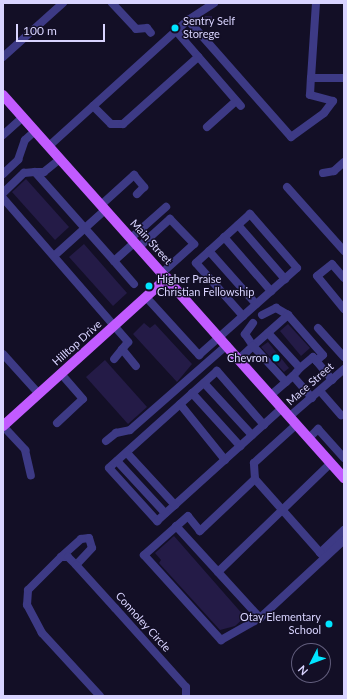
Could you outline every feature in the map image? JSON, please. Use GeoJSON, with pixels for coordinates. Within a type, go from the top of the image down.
{"type":"FeatureCollection","features":[{"type":"Feature","properties":{"kind":"main road","name":"Main Street"},"geometry":{"type":"LineString","coordinates":[[3,95],[331,463],[342,472]]}},
{"type":"Feature","properties":{"kind":"main road","name":"Hilltop Drive"},"geometry":{"type":"LineString","coordinates":[[3,426],[146,297],[164,276]]}},
{"type":"Feature","properties":{"kind":"street"},"geometry":{"type":"LineString","coordinates":[[4,54],[63,3]]}},
{"type":"Feature","properties":{"kind":"street"},"geometry":{"type":"LineString","coordinates":[[112,3],[136,29],[147,28],[151,33]]}},
{"type":"Feature","properties":{"kind":"street"},"geometry":{"type":"LineString","coordinates":[[49,146],[176,30],[188,20],[214,3]]}},
{"type":"Feature","properties":{"kind":"street"},"geometry":{"type":"LineString","coordinates":[[188,20],[291,137],[324,113],[333,101],[310,95],[316,3]]}},
{"type":"Feature","properties":{"kind":"street"},"geometry":{"type":"LineString","coordinates":[[176,30],[239,104],[208,127]]}},
{"type":"Feature","properties":{"kind":"street"},"geometry":{"type":"LineString","coordinates":[[93,106],[111,124],[122,124],[198,57]]}},
{"type":"Feature","properties":{"kind":"street"},"geometry":{"type":"LineString","coordinates":[[311,78],[344,78]]}},
{"type":"Feature","properties":{"kind":"street"},"geometry":{"type":"LineString","coordinates":[[3,135],[23,117]]}},
{"type":"Feature","properties":{"kind":"street"},"geometry":{"type":"LineString","coordinates":[[3,174],[18,160],[25,140],[35,131]]}},
{"type":"Feature","properties":{"kind":"street"},"geometry":{"type":"LineString","coordinates":[[3,193],[24,174],[44,172],[60,159]]}},
{"type":"Feature","properties":{"kind":"street"},"geometry":{"type":"LineString","coordinates":[[323,173],[334,171],[344,162]]}},
{"type":"Feature","properties":{"kind":"street"},"geometry":{"type":"LineString","coordinates":[[35,172],[134,284]]}},
{"type":"Feature","properties":{"kind":"street"},"geometry":{"type":"LineString","coordinates":[[54,256],[85,228],[134,175],[144,188],[137,194]]}},
{"type":"Feature","properties":{"kind":"street"},"geometry":{"type":"LineString","coordinates":[[287,187],[344,251]]}},
{"type":"Feature","properties":{"kind":"street"},"geometry":{"type":"LineString","coordinates":[[3,198],[128,342],[114,359]]}},
{"type":"Feature","properties":{"kind":"street"},"geometry":{"type":"LineString","coordinates":[[114,261],[135,242],[166,207]]}},
{"type":"Feature","properties":{"kind":"street"},"geometry":{"type":"LineString","coordinates":[[146,297],[199,355],[243,316],[256,304],[297,268],[250,214],[196,263],[243,316]]}},
{"type":"Feature","properties":{"kind":"street"},"geometry":{"type":"LineString","coordinates":[[135,242],[170,219],[194,244],[164,276]]}},
{"type":"Feature","properties":{"kind":"street"},"geometry":{"type":"LineString","coordinates":[[238,225],[285,279]]}},
{"type":"Feature","properties":{"kind":"street"},"geometry":{"type":"LineString","coordinates":[[224,237],[271,291]]}},
{"type":"Feature","properties":{"kind":"street"},"geometry":{"type":"LineString","coordinates":[[209,251],[256,304]]}},
{"type":"Feature","properties":{"kind":"street"},"geometry":{"type":"LineString","coordinates":[[344,278],[332,264],[317,276],[344,307]]}},
{"type":"Feature","properties":{"kind":"street"},"geometry":{"type":"LineString","coordinates":[[262,315],[276,308],[288,315],[324,355],[316,361]]}},
{"type":"Feature","properties":{"kind":"street"},"geometry":{"type":"LineString","coordinates":[[239,359],[288,315]]}},
{"type":"Feature","properties":{"kind":"street"},"geometry":{"type":"LineString","coordinates":[[253,324],[245,334],[253,346],[286,382]]}},
{"type":"Feature","properties":{"kind":"street"},"geometry":{"type":"LineString","coordinates":[[318,328],[344,357]]}},
{"type":"Feature","properties":{"kind":"street"},"geometry":{"type":"LineString","coordinates":[[268,333],[300,368]]}},
{"type":"Feature","properties":{"kind":"street"},"geometry":{"type":"LineString","coordinates":[[106,441],[116,433],[130,430],[226,346]]}},
{"type":"Feature","properties":{"kind":"street"},"geometry":{"type":"LineString","coordinates":[[122,349],[136,366]]}},
{"type":"Feature","properties":{"kind":"street"},"geometry":{"type":"LineString","coordinates":[[3,354],[39,394]]}},
{"type":"Feature","properties":{"kind":"street"},"geometry":{"type":"LineString","coordinates":[[271,395],[313,357],[332,380]]}},
{"type":"Feature","properties":{"kind":"street","name":"Mace Street"},"geometry":{"type":"LineString","coordinates":[[290,416],[344,369]]}},
{"type":"Feature","properties":{"kind":"street"},"geometry":{"type":"LineString","coordinates":[[264,424],[217,371],[118,461],[165,513],[282,408]]}},
{"type":"Feature","properties":{"kind":"street"},"geometry":{"type":"LineString","coordinates":[[57,423],[83,399],[61,374]]}},
{"type":"Feature","properties":{"kind":"street"},"geometry":{"type":"LineString","coordinates":[[293,376],[312,398]]}},
{"type":"Feature","properties":{"kind":"street"},"geometry":{"type":"LineString","coordinates":[[204,383],[252,435]]}},
{"type":"Feature","properties":{"kind":"street"},"geometry":{"type":"LineString","coordinates":[[320,391],[341,415]]}},
{"type":"Feature","properties":{"kind":"street"},"geometry":{"type":"LineString","coordinates":[[192,393],[240,446]]}},
{"type":"Feature","properties":{"kind":"street"},"geometry":{"type":"LineString","coordinates":[[180,404],[225,460]]}},
{"type":"Feature","properties":{"kind":"street"},"geometry":{"type":"LineString","coordinates":[[297,424],[254,463],[255,479],[322,555]]}},
{"type":"Feature","properties":{"kind":"street"},"geometry":{"type":"LineString","coordinates":[[3,426],[25,450],[31,475]]}},
{"type":"Feature","properties":{"kind":"street"},"geometry":{"type":"LineString","coordinates":[[309,438],[318,429],[344,458]]}},
{"type":"Feature","properties":{"kind":"street"},"geometry":{"type":"LineString","coordinates":[[318,448],[328,440]]}},
{"type":"Feature","properties":{"kind":"street"},"geometry":{"type":"LineString","coordinates":[[127,453],[175,505]]}},
{"type":"Feature","properties":{"kind":"street"},"geometry":{"type":"LineString","coordinates":[[218,572],[331,463]]}},
{"type":"Feature","properties":{"kind":"street"},"geometry":{"type":"LineString","coordinates":[[255,479],[200,531],[188,516],[144,555],[221,640],[260,618],[322,555],[344,530]]}},
{"type":"Feature","properties":{"kind":"street"},"geometry":{"type":"LineString","coordinates":[[176,526],[260,618]]}},
{"type":"Feature","properties":{"kind":"street"},"geometry":{"type":"LineString","coordinates":[[76,565],[92,548],[89,538],[81,539],[28,590],[27,605],[42,633],[100,696]]}},
{"type":"Feature","properties":{"kind":"street"},"geometry":{"type":"LineString","coordinates":[[322,555],[344,540]]}},
{"type":"Feature","properties":{"kind":"street","name":"Connoley Circle"},"geometry":{"type":"LineString","coordinates":[[61,557],[68,558],[76,565],[186,687],[186,696]]}},
{"type":"Feature","properties":{"kind":"building"},"geometry":{"type":"Polygon","coordinates":[[[205,16],[212,16],[212,25],[200,24],[205,16]]]}},
{"type":"Feature","properties":{"kind":"building"},"geometry":{"type":"Polygon","coordinates":[[[26,179],[69,227],[55,240],[12,192],[26,179]]]}},
{"type":"Feature","properties":{"kind":"building"},"geometry":{"type":"Polygon","coordinates":[[[84,244],[127,293],[113,306],[69,257],[84,244]]]}},
{"type":"Feature","properties":{"kind":"building"},"geometry":{"type":"Polygon","coordinates":[[[144,323],[150,328],[155,324],[192,364],[177,382],[133,334],[144,323]]]}},
{"type":"Feature","properties":{"kind":"building"},"geometry":{"type":"Polygon","coordinates":[[[288,324],[310,348],[301,356],[280,331],[288,324]]]}},
{"type":"Feature","properties":{"kind":"building"},"geometry":{"type":"Polygon","coordinates":[[[268,342],[289,368],[284,372],[261,347],[268,342]]]}},
{"type":"Feature","properties":{"kind":"building"},"geometry":{"type":"Polygon","coordinates":[[[105,360],[147,407],[128,424],[86,377],[105,360]]]}},
{"type":"Feature","properties":{"kind":"building"},"geometry":{"type":"Polygon","coordinates":[[[174,536],[245,617],[235,626],[220,630],[159,563],[161,560],[155,553],[174,536]]]}},
{"type":"Feature","properties":{"kind":"place","name":"Sentry Self Storege"},"geometry":{"type":"Point","coordinates":[175,28]}},
{"type":"Feature","properties":{"kind":"place","name":"Higher Praise Christian Fellowship"},"geometry":{"type":"Point","coordinates":[149,286]}},
{"type":"Feature","properties":{"kind":"place","name":"Chevron"},"geometry":{"type":"Point","coordinates":[276,358]}},
{"type":"Feature","properties":{"kind":"place","name":"Otay Elementary School"},"geometry":{"type":"Point","coordinates":[329,624]}}]}
